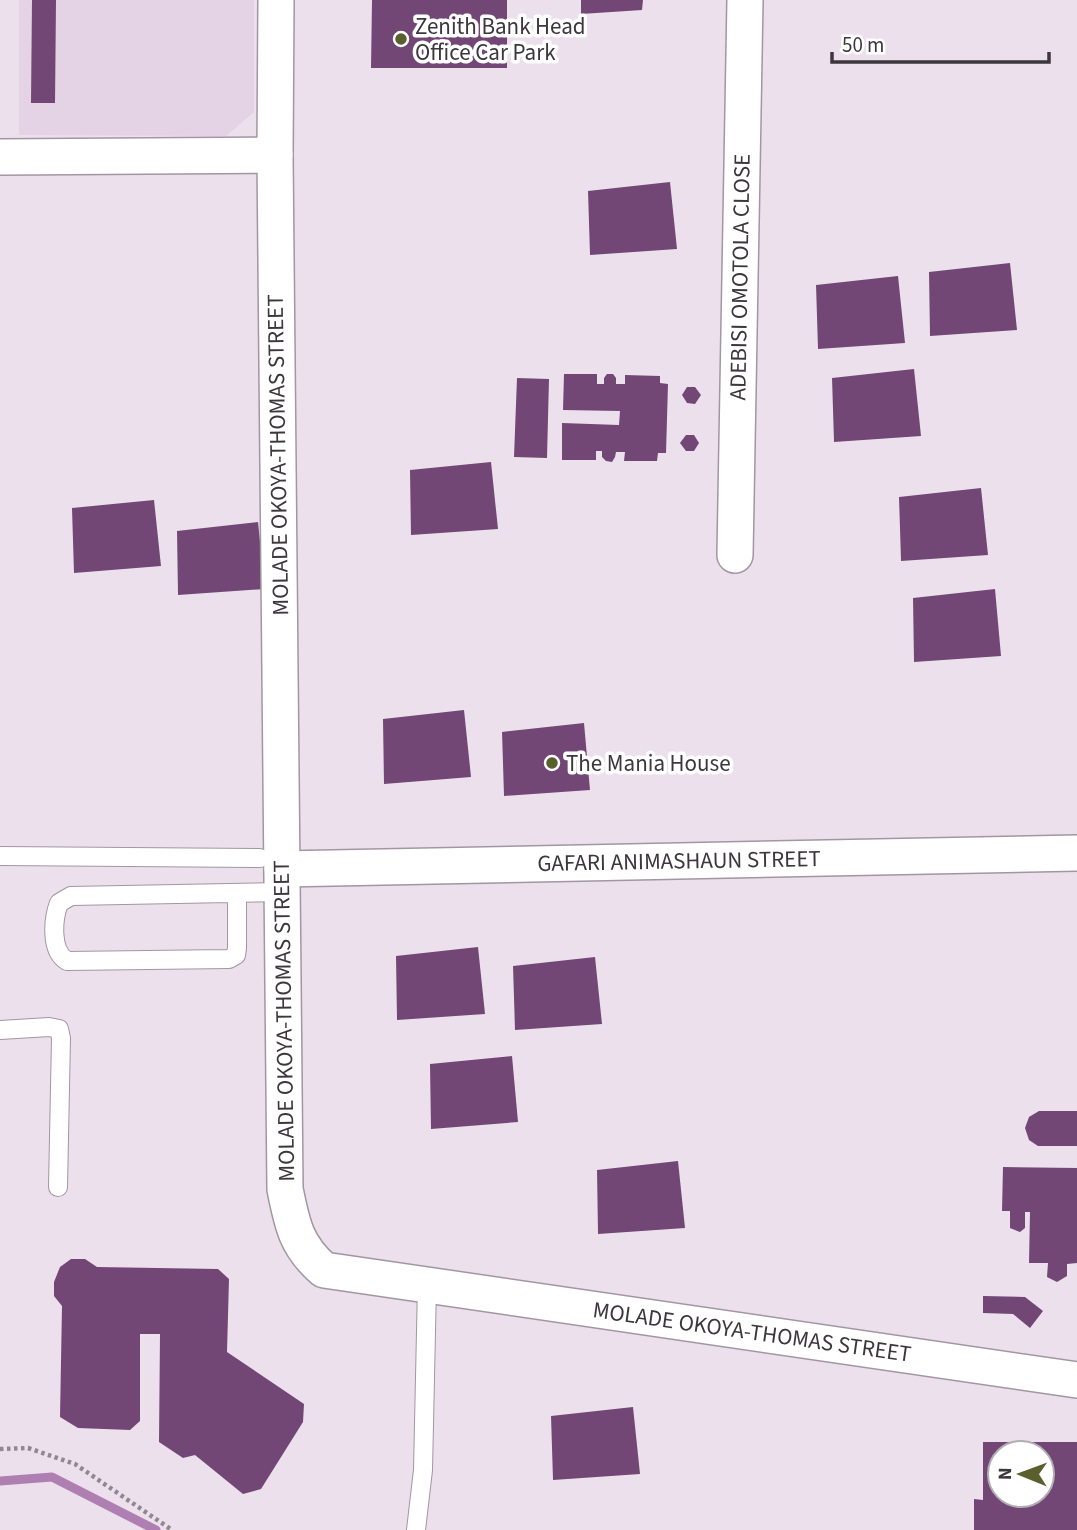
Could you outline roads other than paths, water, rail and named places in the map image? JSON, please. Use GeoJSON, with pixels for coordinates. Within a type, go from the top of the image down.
{"type":"FeatureCollection","features":[{"type":"Feature","properties":{"kind":"street","name":"MOLADE OKOYA-THOMAS STREET"},"geometry":{"type":"LineString","coordinates":[[276,0],[275,873],[285,1189],[294,1230],[307,1256],[324,1270],[1077,1380]]}},
{"type":"Feature","properties":{"kind":"street","name":"ADEBISI OMOTOLA CLOSE"},"geometry":{"type":"LineString","coordinates":[[735,555],[745,0]]}},
{"type":"Feature","properties":{"kind":"street"},"geometry":{"type":"LineString","coordinates":[[0,158],[275,155]]}},
{"type":"Feature","properties":{"kind":"street","name":"GAFARI ANIMASHAUN STREET"},"geometry":{"type":"LineString","coordinates":[[275,873],[1077,853]]}},
{"type":"Feature","properties":{"kind":"lane"},"geometry":{"type":"LineString","coordinates":[[0,856],[275,873]]}},
{"type":"Feature","properties":{"kind":"lane"},"geometry":{"type":"LineString","coordinates":[[237,893],[237,948],[236,956],[229,959],[67,961],[60,957],[56,949],[55,914],[59,903],[71,896],[237,893],[275,873]]}},
{"type":"Feature","properties":{"kind":"lane"},"geometry":{"type":"LineString","coordinates":[[0,1030],[49,1027],[59,1030],[58,1188]]}},
{"type":"Feature","properties":{"kind":"lane"},"geometry":{"type":"LineString","coordinates":[[416,1530],[424,1470],[427,1285]]}},
{"type":"Feature","properties":{"kind":"waterway"},"geometry":{"type":"LineString","coordinates":[[0,1481],[52,1477],[156,1530]]}},
{"type":"Feature","properties":{"kind":"place","name":"Zenith Bank Head Office Car Park"},"geometry":{"type":"Point","coordinates":[401,39]}},
{"type":"Feature","properties":{"kind":"place","name":"The Mania House"},"geometry":{"type":"Point","coordinates":[552,763]}}]}
